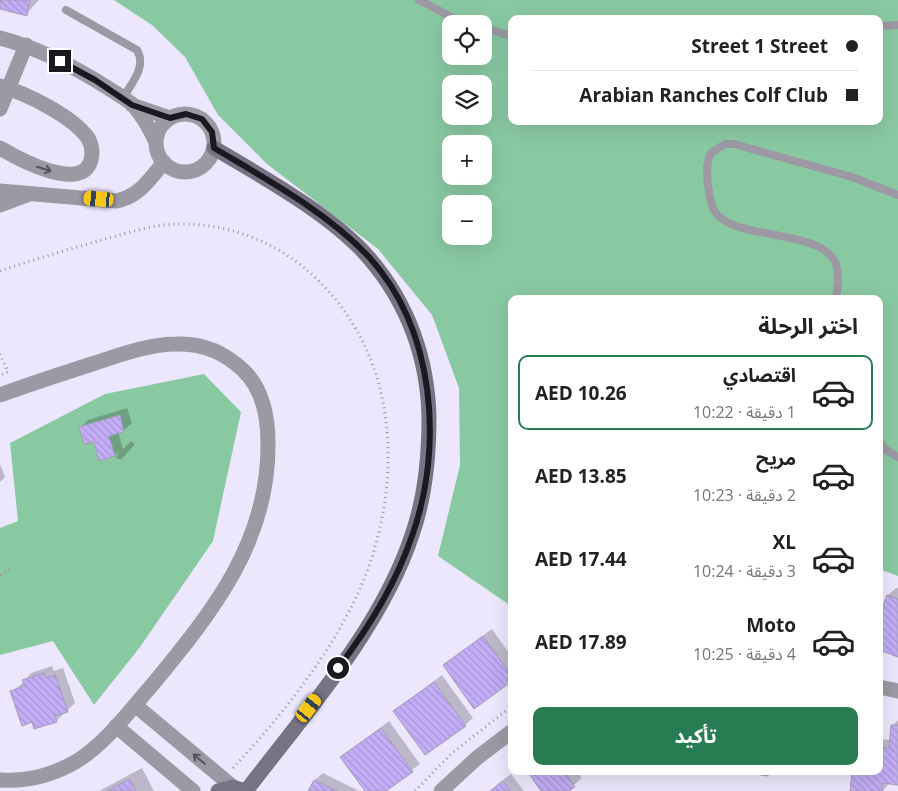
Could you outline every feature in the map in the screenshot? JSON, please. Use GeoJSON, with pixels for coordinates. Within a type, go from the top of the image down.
{"type":"FeatureCollection","features":[{"type":"Feature","properties":{"kind":"street"},"geometry":{"type":"LineString","coordinates":[[0,38],[26,45],[95,80],[128,101],[170,118]]}},
{"type":"Feature","properties":{"kind":"street"},"geometry":{"type":"LineString","coordinates":[[0,109],[4,87],[26,45]]}},
{"type":"Feature","properties":{"kind":"street"},"geometry":{"type":"LineString","coordinates":[[0,148],[44,170],[71,174],[82,172],[90,162],[93,151],[85,135],[58,114],[4,87]]}},
{"type":"Feature","properties":{"kind":"street"},"geometry":{"type":"LineString","coordinates":[[128,101],[150,129],[164,162],[183,172],[197,170],[208,161],[214,148],[212,132],[202,119],[186,114],[170,118],[158,132],[156,142]]}},
{"type":"Feature","properties":{"kind":"street"},"geometry":{"type":"LineString","coordinates":[[214,148],[282,189],[339,231],[368,257],[390,285],[410,320],[421,356],[428,395],[429,444],[423,494],[412,536],[393,580],[348,656],[241,790],[218,791]]}},
{"type":"Feature","properties":{"kind":"street"},"geometry":{"type":"LineString","coordinates":[[0,191],[116,201],[126,199],[139,192],[164,162]]}},
{"type":"Feature","properties":{"kind":"street"},"geometry":{"type":"LineString","coordinates":[[0,204],[31,194]]}},
{"type":"Feature","properties":{"kind":"street"},"geometry":{"type":"LineString","coordinates":[[0,395],[125,354],[178,344],[205,347],[230,358],[250,377],[263,401],[268,428],[268,466],[263,503],[252,539],[235,573],[204,619],[135,705],[116,726],[78,760],[56,772],[33,779],[0,780]]}},
{"type":"Feature","properties":{"kind":"street"},"geometry":{"type":"LineString","coordinates":[[883,689],[898,691]]}},
{"type":"Feature","properties":{"kind":"street"},"geometry":{"type":"LineString","coordinates":[[135,705],[241,790]]}},
{"type":"Feature","properties":{"kind":"street"},"geometry":{"type":"LineString","coordinates":[[116,726],[193,791]]}},
{"type":"Feature","properties":{"kind":"street"},"geometry":{"type":"LineString","coordinates":[[441,791],[478,757],[508,734]]}},
{"type":"Feature","properties":{"kind":"lane"},"geometry":{"type":"LineString","coordinates":[[419,0],[447,15]]}},
{"type":"Feature","properties":{"kind":"lane"},"geometry":{"type":"LineString","coordinates":[[66,10],[137,50],[141,56],[141,65],[128,101]]}},
{"type":"Feature","properties":{"kind":"lane"},"geometry":{"type":"LineString","coordinates":[[883,26],[898,25]]}},
{"type":"Feature","properties":{"kind":"lane"},"geometry":{"type":"LineString","coordinates":[[492,30],[508,35]]}},
{"type":"Feature","properties":{"kind":"lane"},"geometry":{"type":"LineString","coordinates":[[836,295],[838,272],[830,254],[813,245],[736,225],[720,218],[710,202],[706,170],[711,153],[725,144],[734,144],[852,177],[898,195]]}},
{"type":"Feature","properties":{"kind":"lane"},"geometry":{"type":"LineString","coordinates":[[883,447],[898,457]]}},
{"type":"Feature","properties":{"kind":"path"},"geometry":{"type":"LineString","coordinates":[[0,354],[8,372],[0,375]]}},
{"type":"Feature","properties":{"kind":"path"},"geometry":{"type":"LineString","coordinates":[[0,575],[10,568]]}},
{"type":"Feature","properties":{"kind":"green space"},"geometry":{"type":"Polygon","coordinates":[[[114,0],[898,0],[898,576],[883,570],[883,295],[508,295],[508,604],[438,556],[460,465],[459,388],[432,315],[378,249],[267,164],[218,115],[185,57],[152,25],[114,0]]]}},
{"type":"Feature","properties":{"kind":"green space"},"geometry":{"type":"Polygon","coordinates":[[[204,374],[241,412],[213,541],[140,647],[94,705],[53,641],[0,655],[0,528],[18,521],[10,443],[105,394],[204,374]]]}},
{"type":"Feature","properties":{"kind":"building"},"geometry":{"type":"Polygon","coordinates":[[[0,0],[30,0],[27,16],[0,9],[0,0]]]}},
{"type":"Feature","properties":{"kind":"building"},"geometry":{"type":"Polygon","coordinates":[[[120,415],[124,432],[109,436],[115,456],[99,461],[94,442],[84,444],[79,427],[120,415]]]}},
{"type":"Feature","properties":{"kind":"building"},"geometry":{"type":"Polygon","coordinates":[[[887,595],[898,599],[898,657],[883,651],[883,606],[887,595]]]}},
{"type":"Feature","properties":{"kind":"building"},"geometry":{"type":"Polygon","coordinates":[[[483,636],[508,671],[508,684],[474,709],[443,665],[483,636]]]}},
{"type":"Feature","properties":{"kind":"building"},"geometry":{"type":"Polygon","coordinates":[[[44,673],[46,678],[55,675],[68,712],[55,716],[57,722],[34,729],[32,722],[22,726],[10,691],[25,686],[22,680],[44,673]]]}},
{"type":"Feature","properties":{"kind":"building"},"geometry":{"type":"Polygon","coordinates":[[[434,682],[466,726],[425,755],[393,711],[434,682]]]}},
{"type":"Feature","properties":{"kind":"building"},"geometry":{"type":"Polygon","coordinates":[[[891,725],[898,725],[898,785],[882,783],[882,791],[850,791],[852,775],[883,775],[883,747],[889,748],[891,725]]]}},
{"type":"Feature","properties":{"kind":"building"},"geometry":{"type":"Polygon","coordinates":[[[381,728],[413,772],[386,791],[365,791],[340,757],[381,728]]]}},
{"type":"Feature","properties":{"kind":"building"},"geometry":{"type":"Polygon","coordinates":[[[530,775],[567,775],[575,787],[569,791],[541,791],[530,775]]]}},
{"type":"Feature","properties":{"kind":"building"},"geometry":{"type":"Polygon","coordinates":[[[130,779],[136,791],[107,791],[130,779]]]}},
{"type":"Feature","properties":{"kind":"building"},"geometry":{"type":"Polygon","coordinates":[[[314,780],[337,791],[308,791],[314,780]]]}},
{"type":"Feature","properties":{"kind":"building"},"geometry":{"type":"Polygon","coordinates":[[[503,781],[510,791],[490,791],[503,781]]]}},
{"type":"Feature","properties":{"kind":"route"},"geometry":{"type":"LineString","coordinates":[[60,61],[95,80],[132,105],[170,118],[178,114],[186,114],[202,119],[208,124],[212,132],[214,148],[282,189],[339,231],[368,257],[390,285],[410,320],[421,356],[428,395],[429,444],[423,494],[412,536],[393,580],[348,656],[338,668]]}}]}
